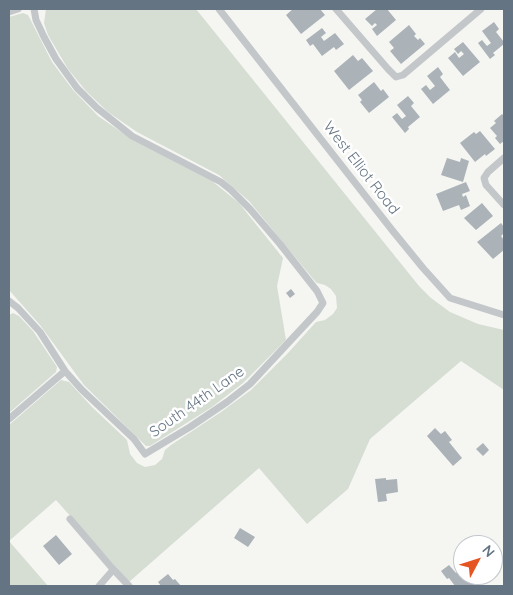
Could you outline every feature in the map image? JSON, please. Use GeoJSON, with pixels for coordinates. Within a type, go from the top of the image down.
{"type":"FeatureCollection","features":[{"type":"Feature","properties":{"kind":"street"},"geometry":{"type":"LineString","coordinates":[[9,12],[18,9]]}},
{"type":"Feature","properties":{"kind":"street","name":"South 44th Lane"},"geometry":{"type":"LineString","coordinates":[[34,9],[36,20],[44,37],[56,59],[77,88],[97,108],[132,136],[221,182],[231,190],[250,208],[280,244],[317,291],[324,303],[250,384],[190,427],[145,454],[134,439],[82,390],[65,371]]}},
{"type":"Feature","properties":{"kind":"street","name":"West Elliot Road"},"geometry":{"type":"LineString","coordinates":[[219,9],[392,230],[450,298],[504,315]]}},
{"type":"Feature","properties":{"kind":"street"},"geometry":{"type":"LineString","coordinates":[[336,9],[396,77],[403,75],[481,9]]}},
{"type":"Feature","properties":{"kind":"street"},"geometry":{"type":"LineString","coordinates":[[504,158],[484,178],[486,185],[504,206]]}},
{"type":"Feature","properties":{"kind":"street"},"geometry":{"type":"LineString","coordinates":[[9,301],[40,332],[65,371],[9,419]]}},
{"type":"Feature","properties":{"kind":"street"},"geometry":{"type":"LineString","coordinates":[[70,519],[129,586]]}},
{"type":"Feature","properties":{"kind":"street"},"geometry":{"type":"LineString","coordinates":[[99,586],[113,570]]}},
{"type":"Feature","properties":{"kind":"shaded area"},"geometry":{"type":"Polygon","coordinates":[[[46,9],[196,9],[419,286],[450,312],[478,324],[504,330],[504,390],[461,361],[370,439],[348,489],[307,524],[259,468],[129,582],[56,500],[9,541],[9,425],[61,380],[69,382],[127,440],[130,454],[137,463],[145,467],[155,465],[162,459],[165,450],[171,445],[251,390],[316,322],[325,320],[337,308],[336,296],[331,289],[314,280],[249,201],[219,175],[137,132],[108,112],[86,91],[68,69],[48,35],[44,23],[46,9]]]}},
{"type":"Feature","properties":{"kind":"shaded area"},"geometry":{"type":"Polygon","coordinates":[[[23,13],[28,15],[52,62],[73,90],[98,116],[133,140],[212,181],[239,203],[283,258],[277,286],[286,340],[243,383],[212,407],[150,446],[146,446],[84,385],[40,325],[9,290],[9,17],[23,13]]]}},
{"type":"Feature","properties":{"kind":"shaded area"},"geometry":{"type":"Polygon","coordinates":[[[13,313],[19,316],[33,331],[57,367],[56,372],[9,413],[9,315],[13,313]]]}},
{"type":"Feature","properties":{"kind":"shaded area"},"geometry":{"type":"Polygon","coordinates":[[[9,541],[48,586],[9,586],[9,541]]]}},
{"type":"Feature","properties":{"kind":"building"},"geometry":{"type":"Polygon","coordinates":[[[293,9],[320,9],[325,15],[301,34],[286,15],[293,9]]]}},
{"type":"Feature","properties":{"kind":"building"},"geometry":{"type":"Polygon","coordinates":[[[377,9],[387,9],[396,20],[377,36],[372,29],[377,25],[375,23],[372,26],[365,19],[377,9]]]}},
{"type":"Feature","properties":{"kind":"building"},"geometry":{"type":"Polygon","coordinates":[[[494,22],[499,29],[496,32],[504,44],[493,53],[495,55],[490,59],[478,43],[482,40],[487,46],[491,43],[482,31],[494,22]]]}},
{"type":"Feature","properties":{"kind":"building"},"geometry":{"type":"Polygon","coordinates":[[[409,25],[416,34],[414,36],[418,40],[420,38],[425,44],[401,64],[390,51],[394,48],[389,42],[409,25]]]}},
{"type":"Feature","properties":{"kind":"building"},"geometry":{"type":"Polygon","coordinates":[[[322,28],[326,33],[321,37],[324,41],[335,33],[344,44],[336,50],[334,47],[322,56],[313,44],[310,46],[306,40],[322,28]]]}},
{"type":"Feature","properties":{"kind":"building"},"geometry":{"type":"Polygon","coordinates":[[[463,42],[480,62],[463,76],[448,58],[455,52],[459,58],[464,54],[461,51],[458,54],[454,49],[463,42]]]}},
{"type":"Feature","properties":{"kind":"building"},"geometry":{"type":"Polygon","coordinates":[[[353,55],[358,61],[362,58],[373,71],[349,90],[334,71],[353,55]]]}},
{"type":"Feature","properties":{"kind":"building"},"geometry":{"type":"Polygon","coordinates":[[[438,67],[443,74],[440,77],[450,90],[433,104],[421,89],[426,85],[430,90],[435,86],[427,76],[438,67]]]}},
{"type":"Feature","properties":{"kind":"building"},"geometry":{"type":"Polygon","coordinates":[[[374,82],[389,97],[369,113],[360,102],[362,100],[358,95],[374,82]]]}},
{"type":"Feature","properties":{"kind":"building"},"geometry":{"type":"Polygon","coordinates":[[[408,96],[414,103],[411,106],[420,117],[408,127],[409,129],[405,133],[392,117],[397,113],[402,119],[406,116],[397,105],[408,96]]]}},
{"type":"Feature","properties":{"kind":"building"},"geometry":{"type":"Polygon","coordinates":[[[502,114],[504,116],[504,141],[500,144],[495,138],[497,136],[490,128],[496,123],[494,121],[502,114]]]}},
{"type":"Feature","properties":{"kind":"building"},"geometry":{"type":"Polygon","coordinates":[[[480,131],[495,149],[475,162],[460,143],[474,132],[476,134],[480,131]]]}},
{"type":"Feature","properties":{"kind":"building"},"geometry":{"type":"Polygon","coordinates":[[[447,158],[460,162],[461,158],[469,161],[463,182],[441,175],[447,158]]]}},
{"type":"Feature","properties":{"kind":"building"},"geometry":{"type":"Polygon","coordinates":[[[466,182],[470,191],[462,194],[463,197],[466,195],[470,206],[461,210],[459,205],[443,211],[436,194],[466,182]]]}},
{"type":"Feature","properties":{"kind":"building"},"geometry":{"type":"Polygon","coordinates":[[[482,203],[493,216],[476,230],[464,218],[482,203]]]}},
{"type":"Feature","properties":{"kind":"building"},"geometry":{"type":"Polygon","coordinates":[[[501,223],[504,227],[504,233],[501,236],[504,240],[504,250],[493,259],[477,242],[501,223]]]}},
{"type":"Feature","properties":{"kind":"building"},"geometry":{"type":"Polygon","coordinates":[[[291,289],[295,294],[290,298],[286,293],[291,289]]]}},
{"type":"Feature","properties":{"kind":"building"},"geometry":{"type":"Polygon","coordinates":[[[435,428],[441,434],[445,431],[452,440],[449,442],[462,458],[453,466],[427,436],[435,428]]]}},
{"type":"Feature","properties":{"kind":"building"},"geometry":{"type":"Polygon","coordinates":[[[483,443],[489,450],[483,456],[476,449],[483,443]]]}},
{"type":"Feature","properties":{"kind":"building"},"geometry":{"type":"Polygon","coordinates":[[[386,478],[386,480],[397,479],[398,492],[386,494],[387,501],[378,502],[375,479],[386,478]]]}},
{"type":"Feature","properties":{"kind":"building"},"geometry":{"type":"Polygon","coordinates":[[[240,528],[255,537],[248,547],[234,538],[240,528]]]}},
{"type":"Feature","properties":{"kind":"building"},"geometry":{"type":"Polygon","coordinates":[[[56,535],[72,554],[59,565],[43,546],[56,535]]]}},
{"type":"Feature","properties":{"kind":"building"},"geometry":{"type":"Polygon","coordinates":[[[449,565],[453,570],[453,583],[441,571],[449,565]]]}},
{"type":"Feature","properties":{"kind":"building"},"geometry":{"type":"Polygon","coordinates":[[[168,574],[181,586],[161,586],[158,582],[168,574]]]}},
{"type":"Feature","properties":{"kind":"building"},"geometry":{"type":"Polygon","coordinates":[[[454,585],[474,585],[473,586],[454,585]]]}}]}
